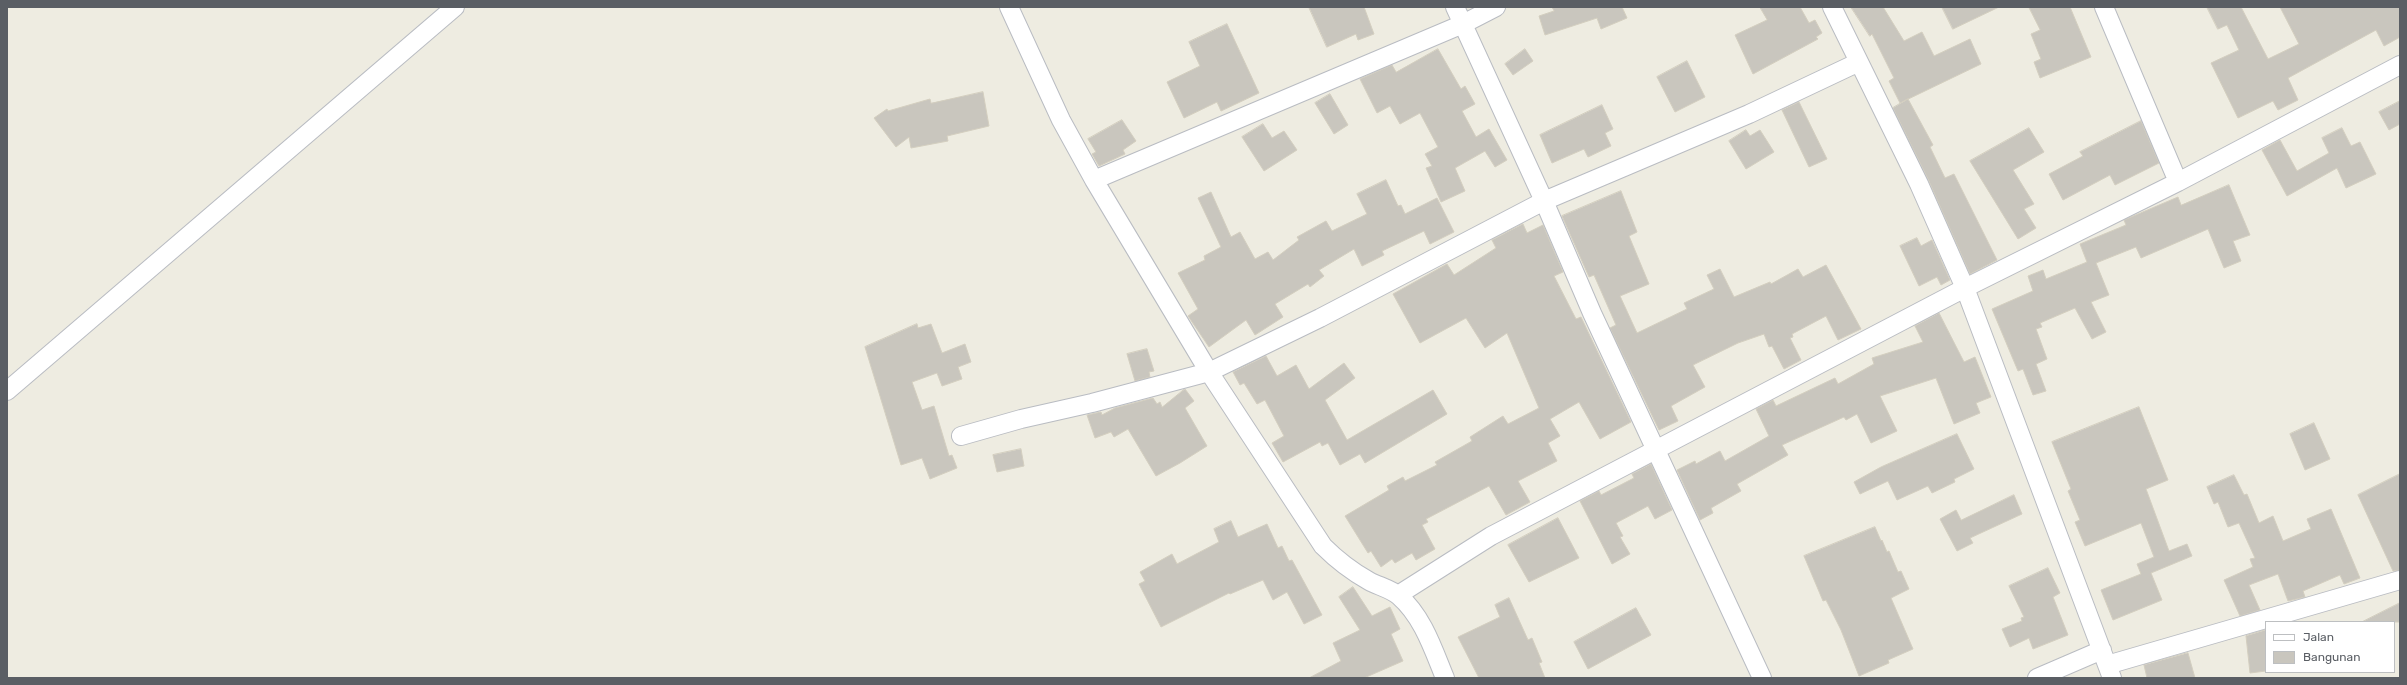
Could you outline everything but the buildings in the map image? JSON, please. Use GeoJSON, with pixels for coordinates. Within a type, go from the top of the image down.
{"type":"FeatureCollection","features":[{"type":"Feature","properties":{"kind":"street"},"geometry":{"type":"LineString","coordinates":[[7,391],[456,7]]}},
{"type":"Feature","properties":{"kind":"street"},"geometry":{"type":"LineString","coordinates":[[1009,7],[1061,120],[1094,180],[1209,372],[1323,546],[1340,563],[1398,595],[1411,607],[1421,622],[1446,678]]}},
{"type":"Feature","properties":{"kind":"street"},"geometry":{"type":"LineString","coordinates":[[1455,7],[1544,201],[1592,313],[1658,450],[1762,678]]}},
{"type":"Feature","properties":{"kind":"street"},"geometry":{"type":"LineString","coordinates":[[1094,180],[1462,24],[1496,7]]}},
{"type":"Feature","properties":{"kind":"street"},"geometry":{"type":"LineString","coordinates":[[1832,7],[1919,184],[1965,288],[2107,665]]}},
{"type":"Feature","properties":{"kind":"street"},"geometry":{"type":"LineString","coordinates":[[2104,7],[2178,182]]}},
{"type":"Feature","properties":{"kind":"street"},"geometry":{"type":"LineString","coordinates":[[961,436],[1021,419],[1092,403],[1209,372],[1320,318],[1544,201],[1749,114],[1859,62]]}},
{"type":"Feature","properties":{"kind":"street"},"geometry":{"type":"LineString","coordinates":[[1398,595],[1491,536],[1658,450],[1965,288],[2178,182],[2400,65]]}},
{"type":"Feature","properties":{"kind":"street"},"geometry":{"type":"LineString","coordinates":[[2037,678],[2107,665],[2400,580]]}}]}
